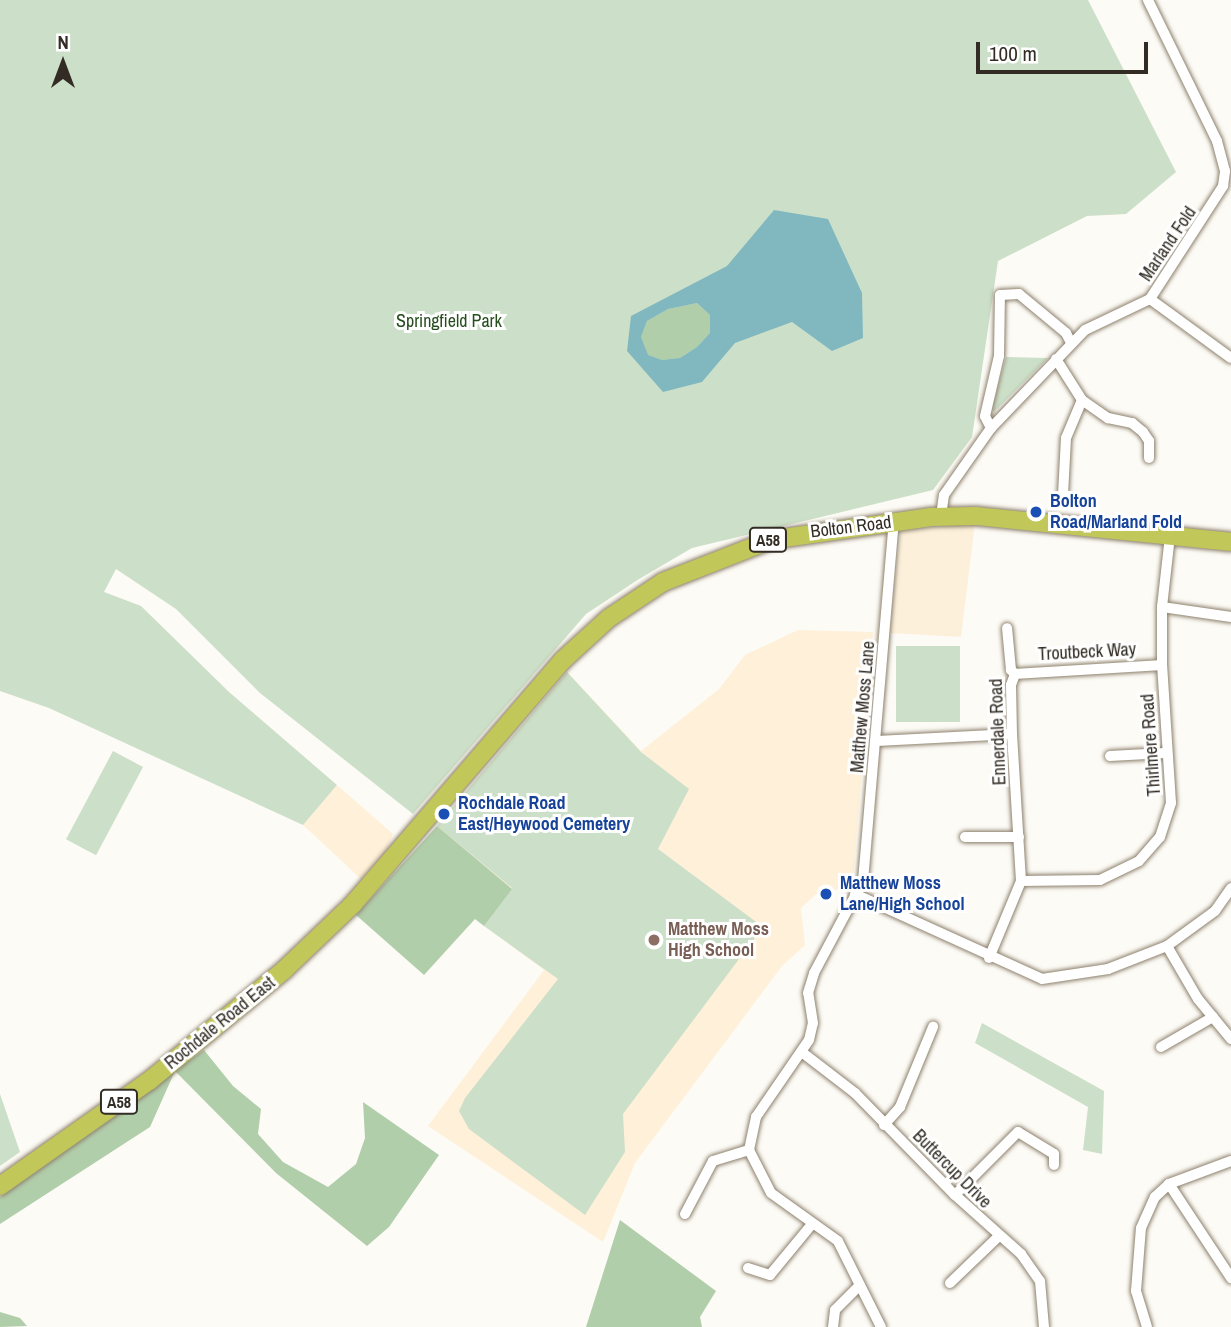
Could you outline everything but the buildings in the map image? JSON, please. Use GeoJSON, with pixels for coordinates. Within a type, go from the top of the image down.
{"type":"FeatureCollection","features":[{"type":"Feature","properties":{"kind":"highway","name":"Bolton Road"},"geometry":{"type":"LineString","coordinates":[[416,831],[563,660],[609,618],[648,591],[696,565],[770,540],[941,516],[976,516],[1231,542]]}},
{"type":"Feature","properties":{"kind":"highway","name":"Rochdale Road East"},"geometry":{"type":"LineString","coordinates":[[0,1186],[236,1013],[353,904],[416,831]]}},
{"type":"Feature","properties":{"kind":"street","name":"Marland Fold"},"geometry":{"type":"LineString","coordinates":[[941,516],[944,495],[991,428],[1085,330],[1150,299],[1216,203],[1225,172],[1217,141],[1148,0]]}},
{"type":"Feature","properties":{"kind":"street"},"geometry":{"type":"LineString","coordinates":[[991,428],[985,416],[999,356],[1000,295],[1019,294],[1066,333],[1071,344]]}},
{"type":"Feature","properties":{"kind":"street"},"geometry":{"type":"LineString","coordinates":[[1150,299],[1231,358]]}},
{"type":"Feature","properties":{"kind":"street"},"geometry":{"type":"LineString","coordinates":[[1056,359],[1083,400],[1108,418],[1132,423],[1143,432],[1153,446],[1149,458]]}},
{"type":"Feature","properties":{"kind":"street"},"geometry":{"type":"LineString","coordinates":[[1063,495],[1066,438],[1083,400]]}},
{"type":"Feature","properties":{"kind":"street","name":"Matthew Moss Lane"},"geometry":{"type":"LineString","coordinates":[[803,1053],[813,1023],[808,993],[814,973],[863,881],[894,521]]}},
{"type":"Feature","properties":{"kind":"street","name":"Thirlmere Road"},"geometry":{"type":"LineString","coordinates":[[1021,881],[1100,880],[1139,861],[1160,838],[1171,803],[1165,753],[1162,665],[1162,607],[1170,536]]}},
{"type":"Feature","properties":{"kind":"street"},"geometry":{"type":"LineString","coordinates":[[1162,607],[1231,617]]}},
{"type":"Feature","properties":{"kind":"street","name":"Ennerdale Road"},"geometry":{"type":"LineString","coordinates":[[989,958],[1021,881],[1012,734],[1011,685],[1015,674],[1011,670],[1007,628]]}},
{"type":"Feature","properties":{"kind":"street","name":"Troutbeck Way"},"geometry":{"type":"LineString","coordinates":[[1015,674],[1162,665]]}},
{"type":"Feature","properties":{"kind":"street"},"geometry":{"type":"LineString","coordinates":[[877,741],[1012,734]]}},
{"type":"Feature","properties":{"kind":"street"},"geometry":{"type":"LineString","coordinates":[[1110,756],[1165,753]]}},
{"type":"Feature","properties":{"kind":"street"},"geometry":{"type":"LineString","coordinates":[[965,837],[1019,837]]}},
{"type":"Feature","properties":{"kind":"street"},"geometry":{"type":"LineString","coordinates":[[855,894],[989,958],[1042,979],[1108,969],[1167,946],[1215,911],[1231,888]]}},
{"type":"Feature","properties":{"kind":"street"},"geometry":{"type":"LineString","coordinates":[[1167,946],[1213,1017],[1231,1039]]}},
{"type":"Feature","properties":{"kind":"street"},"geometry":{"type":"LineString","coordinates":[[1161,1047],[1213,1017]]}},
{"type":"Feature","properties":{"kind":"street"},"geometry":{"type":"LineString","coordinates":[[884,1125],[900,1107],[933,1027]]}},
{"type":"Feature","properties":{"kind":"street"},"geometry":{"type":"LineString","coordinates":[[803,1053],[756,1117],[749,1150],[771,1193],[838,1241],[881,1327]]}},
{"type":"Feature","properties":{"kind":"street","name":"Buttercup Drive"},"geometry":{"type":"LineString","coordinates":[[803,1053],[855,1093],[955,1195],[1021,1254],[1040,1281],[1044,1327]]}},
{"type":"Feature","properties":{"kind":"street"},"geometry":{"type":"LineString","coordinates":[[955,1195],[1018,1132],[1054,1154],[1054,1165]]}},
{"type":"Feature","properties":{"kind":"street"},"geometry":{"type":"LineString","coordinates":[[685,1214],[713,1161],[749,1150]]}},
{"type":"Feature","properties":{"kind":"street"},"geometry":{"type":"LineString","coordinates":[[1147,1327],[1136,1291],[1141,1228],[1155,1197],[1169,1184],[1231,1161]]}},
{"type":"Feature","properties":{"kind":"street"},"geometry":{"type":"LineString","coordinates":[[1169,1184],[1231,1278]]}},
{"type":"Feature","properties":{"kind":"street"},"geometry":{"type":"LineString","coordinates":[[748,1268],[770,1275],[812,1224]]}},
{"type":"Feature","properties":{"kind":"street"},"geometry":{"type":"LineString","coordinates":[[950,1283],[999,1236]]}},
{"type":"Feature","properties":{"kind":"street"},"geometry":{"type":"LineString","coordinates":[[833,1327],[835,1310],[860,1285]]}},
{"type":"Feature","properties":{"kind":"shaded area"},"geometry":{"type":"Polygon","coordinates":[[[975,523],[961,637],[889,633],[901,531],[975,523]]]}},
{"type":"Feature","properties":{"kind":"shaded area","name":"Matthew Moss High School"},"geometry":{"type":"Polygon","coordinates":[[[798,630],[873,632],[853,880],[841,889],[815,895],[801,908],[805,945],[782,966],[635,1163],[603,1242],[428,1126],[544,970],[484,926],[511,888],[437,826],[567,672],[641,751],[719,689],[745,655],[798,630]]]}},
{"type":"Feature","properties":{"kind":"shaded area"},"geometry":{"type":"Polygon","coordinates":[[[337,785],[393,834],[387,850],[361,879],[303,825],[337,785]]]}},
{"type":"Feature","properties":{"kind":"green space","name":"Springfield Park"},"geometry":{"type":"Polygon","coordinates":[[[0,0],[1088,0],[1176,172],[1126,214],[1087,216],[998,261],[972,437],[933,490],[692,548],[639,579],[586,614],[413,814],[260,693],[176,609],[116,569],[104,592],[141,606],[229,692],[337,785],[303,825],[49,708],[0,691],[0,0]]]}},
{"type":"Feature","properties":{"kind":"green space"},"geometry":{"type":"Polygon","coordinates":[[[697,303],[710,315],[710,333],[697,347],[680,358],[662,360],[647,355],[641,337],[647,321],[668,309],[697,303]]]}},
{"type":"Feature","properties":{"kind":"green space"},"geometry":{"type":"Polygon","coordinates":[[[1006,357],[1048,358],[994,412],[992,409],[1006,357]]]}},
{"type":"Feature","properties":{"kind":"green space"},"geometry":{"type":"Polygon","coordinates":[[[896,646],[960,646],[960,722],[896,722],[896,646]]]}},
{"type":"Feature","properties":{"kind":"green space"},"geometry":{"type":"Polygon","coordinates":[[[567,672],[641,752],[689,789],[658,849],[763,927],[623,1114],[625,1152],[585,1215],[469,1129],[459,1111],[465,1098],[558,979],[484,926],[512,888],[437,826],[567,672]]]}},
{"type":"Feature","properties":{"kind":"green space"},"geometry":{"type":"Polygon","coordinates":[[[113,751],[143,767],[96,855],[66,839],[113,751]]]}},
{"type":"Feature","properties":{"kind":"green space"},"geometry":{"type":"Polygon","coordinates":[[[437,826],[512,889],[484,926],[475,919],[424,975],[356,915],[437,826]]]}},
{"type":"Feature","properties":{"kind":"green space"},"geometry":{"type":"Polygon","coordinates":[[[982,1023],[1104,1091],[1102,1154],[1083,1150],[1088,1107],[975,1043],[982,1023]]]}},
{"type":"Feature","properties":{"kind":"green space"},"geometry":{"type":"Polygon","coordinates":[[[204,1050],[233,1086],[261,1109],[258,1134],[283,1162],[328,1187],[356,1164],[365,1138],[363,1102],[439,1155],[389,1227],[367,1246],[276,1173],[175,1071],[150,1127],[0,1224],[0,1197],[204,1050]]]}},
{"type":"Feature","properties":{"kind":"green space"},"geometry":{"type":"Polygon","coordinates":[[[0,1094],[20,1152],[0,1166],[0,1094]]]}},
{"type":"Feature","properties":{"kind":"green space"},"geometry":{"type":"Polygon","coordinates":[[[620,1220],[716,1291],[700,1317],[702,1327],[586,1327],[620,1220]]]}},
{"type":"Feature","properties":{"kind":"green space"},"geometry":{"type":"Polygon","coordinates":[[[0,1312],[20,1318],[27,1326],[0,1327],[0,1312]]]}},
{"type":"Feature","properties":{"kind":"water"},"geometry":{"type":"Polygon","coordinates":[[[774,210],[828,219],[862,293],[863,338],[832,351],[792,322],[735,343],[702,382],[663,392],[627,351],[631,316],[727,266],[774,210]],[[697,303],[668,309],[647,321],[641,337],[648,355],[662,360],[680,358],[697,347],[710,333],[710,315],[697,303]]]}},
{"type":"Feature","properties":{"kind":"place","name":"Bolton Road/Marland Fold"},"geometry":{"type":"Point","coordinates":[1036,512]}},
{"type":"Feature","properties":{"kind":"place","name":"Rochdale Road East/Heywood Cemetery"},"geometry":{"type":"Point","coordinates":[444,814]}},
{"type":"Feature","properties":{"kind":"place","name":"Matthew Moss Lane/High School"},"geometry":{"type":"Point","coordinates":[826,894]}},
{"type":"Feature","properties":{"kind":"place","name":"Matthew Moss High School"},"geometry":{"type":"Point","coordinates":[654,940]}}]}
